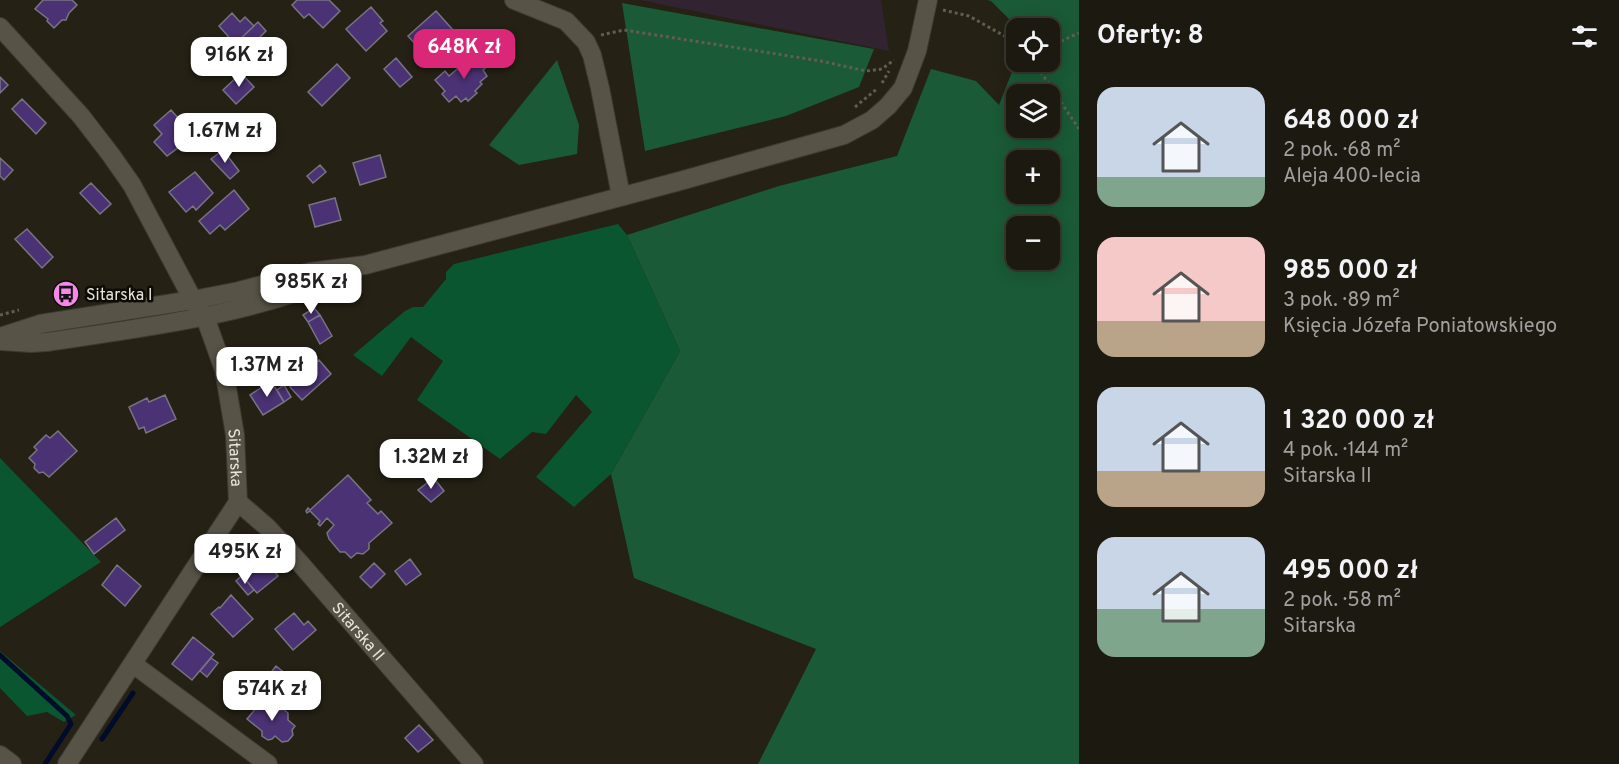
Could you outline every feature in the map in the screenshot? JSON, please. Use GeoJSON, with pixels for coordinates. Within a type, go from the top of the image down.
{"type":"FeatureCollection","features":[{"type":"Feature","properties":{"kind":"street"},"geometry":{"type":"LineString","coordinates":[[514,0],[566,21],[586,42],[592,55],[600,88],[621,196]]}},
{"type":"Feature","properties":{"kind":"street"},"geometry":{"type":"LineString","coordinates":[[0,339],[40,324],[193,300],[310,272],[365,265],[827,141],[867,124],[893,101],[907,80],[917,51],[927,3]]}},
{"type":"Feature","properties":{"kind":"street","name":"Sitarska"},"geometry":{"type":"LineString","coordinates":[[0,27],[81,116],[111,154],[136,193],[193,300],[205,317],[221,361],[235,435],[238,502],[67,764]]}},
{"type":"Feature","properties":{"kind":"street"},"geometry":{"type":"LineString","coordinates":[[0,339],[31,344],[205,317],[311,288],[365,265]]}},
{"type":"Feature","properties":{"kind":"street","name":"Sitarska II"},"geometry":{"type":"LineString","coordinates":[[238,502],[267,527],[299,562],[474,764]]}},
{"type":"Feature","properties":{"kind":"street"},"geometry":{"type":"LineString","coordinates":[[133,664],[268,764]]}},
{"type":"Feature","properties":{"kind":"street"},"geometry":{"type":"LineString","coordinates":[[0,755],[12,764]]}},
{"type":"Feature","properties":{"kind":"path"},"geometry":{"type":"LineString","coordinates":[[927,3],[969,16],[1006,37]]}},
{"type":"Feature","properties":{"kind":"path"},"geometry":{"type":"LineString","coordinates":[[586,42],[606,33],[624,30],[821,61],[866,71],[882,69],[894,60],[877,88],[851,110]]}},
{"type":"Feature","properties":{"kind":"path"},"geometry":{"type":"LineString","coordinates":[[1060,42],[1079,33]]}},
{"type":"Feature","properties":{"kind":"path"},"geometry":{"type":"LineString","coordinates":[[1041,72],[1079,129]]}},
{"type":"Feature","properties":{"kind":"shaded area"},"geometry":{"type":"Polygon","coordinates":[[[640,0],[881,0],[889,51],[640,0]]]}},
{"type":"Feature","properties":{"kind":"green space"},"geometry":{"type":"Polygon","coordinates":[[[987,0],[1079,0],[1079,764],[758,764],[816,649],[634,578],[611,474],[680,351],[627,235],[779,186],[897,156],[931,69],[976,81],[999,105],[1006,87],[1006,138],[1060,138],[1060,84],[1007,84],[1012,72],[1060,72],[1060,18],[1008,18],[991,1],[987,0]]]}},
{"type":"Feature","properties":{"kind":"green space"},"geometry":{"type":"Polygon","coordinates":[[[622,3],[874,49],[859,87],[786,116],[645,151],[622,3]]]}},
{"type":"Feature","properties":{"kind":"green space"},"geometry":{"type":"Polygon","coordinates":[[[557,60],[579,125],[577,154],[519,165],[489,145],[557,60]]]}},
{"type":"Feature","properties":{"kind":"green space"},"geometry":{"type":"Polygon","coordinates":[[[618,224],[627,235],[680,351],[611,474],[574,507],[536,477],[592,412],[576,395],[546,434],[532,432],[500,459],[417,400],[443,361],[411,337],[382,376],[353,355],[405,311],[413,307],[423,307],[446,279],[446,272],[454,264],[618,224]]]}},
{"type":"Feature","properties":{"kind":"green space"},"geometry":{"type":"Polygon","coordinates":[[[0,458],[101,562],[0,627],[0,458]]]}},
{"type":"Feature","properties":{"kind":"green space"},"geometry":{"type":"Polygon","coordinates":[[[0,651],[76,715],[64,722],[47,712],[27,716],[0,688],[0,651]]]}},
{"type":"Feature","properties":{"kind":"building"},"geometry":{"type":"Polygon","coordinates":[[[43,0],[72,0],[77,5],[66,20],[62,20],[54,28],[47,21],[48,19],[35,9],[43,0]]]}},
{"type":"Feature","properties":{"kind":"building"},"geometry":{"type":"Polygon","coordinates":[[[297,0],[329,0],[340,11],[323,28],[309,14],[304,18],[292,5],[297,0]]]}},
{"type":"Feature","properties":{"kind":"building"},"geometry":{"type":"Polygon","coordinates":[[[371,7],[383,21],[380,23],[387,31],[366,51],[346,29],[371,7]]]}},
{"type":"Feature","properties":{"kind":"building"},"geometry":{"type":"Polygon","coordinates":[[[436,11],[453,30],[426,56],[408,36],[436,11]]]}},
{"type":"Feature","properties":{"kind":"building"},"geometry":{"type":"Polygon","coordinates":[[[232,13],[240,22],[245,17],[254,26],[235,44],[219,26],[232,13]]]}},
{"type":"Feature","properties":{"kind":"building"},"geometry":{"type":"Polygon","coordinates":[[[258,22],[266,31],[244,53],[235,44],[258,22]]]}},
{"type":"Feature","properties":{"kind":"building"},"geometry":{"type":"Polygon","coordinates":[[[477,52],[488,66],[483,70],[487,76],[480,82],[482,84],[475,91],[477,93],[468,101],[466,98],[461,102],[456,96],[449,102],[442,94],[445,91],[435,80],[445,71],[449,76],[477,52]]]}},
{"type":"Feature","properties":{"kind":"building"},"geometry":{"type":"Polygon","coordinates":[[[396,58],[412,77],[400,87],[384,69],[396,58]]]}},
{"type":"Feature","properties":{"kind":"building"},"geometry":{"type":"Polygon","coordinates":[[[337,64],[350,78],[322,106],[308,92],[337,64]]]}},
{"type":"Feature","properties":{"kind":"building"},"geometry":{"type":"Polygon","coordinates":[[[241,73],[254,87],[236,104],[223,90],[241,73]]]}},
{"type":"Feature","properties":{"kind":"building"},"geometry":{"type":"Polygon","coordinates":[[[0,77],[8,85],[0,93],[0,77]]]}},
{"type":"Feature","properties":{"kind":"building"},"geometry":{"type":"Polygon","coordinates":[[[22,99],[46,123],[36,134],[12,109],[22,99]]]}},
{"type":"Feature","properties":{"kind":"building"},"geometry":{"type":"Polygon","coordinates":[[[171,110],[187,128],[193,122],[203,134],[190,146],[186,142],[167,156],[154,142],[162,134],[154,125],[171,110]]]}},
{"type":"Feature","properties":{"kind":"building"},"geometry":{"type":"Polygon","coordinates":[[[223,150],[239,171],[230,179],[211,159],[223,150]]]}},
{"type":"Feature","properties":{"kind":"building"},"geometry":{"type":"Polygon","coordinates":[[[380,155],[386,177],[360,185],[353,163],[380,155]]]}},
{"type":"Feature","properties":{"kind":"building"},"geometry":{"type":"Polygon","coordinates":[[[0,158],[13,170],[4,180],[0,176],[0,158]]]}},
{"type":"Feature","properties":{"kind":"building"},"geometry":{"type":"Polygon","coordinates":[[[320,165],[326,172],[313,183],[307,176],[320,165]]]}},
{"type":"Feature","properties":{"kind":"building"},"geometry":{"type":"Polygon","coordinates":[[[195,172],[213,193],[196,210],[193,206],[186,212],[169,192],[195,172]]]}},
{"type":"Feature","properties":{"kind":"building"},"geometry":{"type":"Polygon","coordinates":[[[91,183],[111,204],[100,214],[80,193],[91,183]]]}},
{"type":"Feature","properties":{"kind":"building"},"geometry":{"type":"Polygon","coordinates":[[[234,190],[249,209],[225,230],[220,225],[210,234],[199,221],[234,190]]]}},
{"type":"Feature","properties":{"kind":"building"},"geometry":{"type":"Polygon","coordinates":[[[335,198],[341,220],[315,227],[309,205],[335,198]]]}},
{"type":"Feature","properties":{"kind":"building"},"geometry":{"type":"Polygon","coordinates":[[[27,229],[53,257],[42,268],[15,239],[27,229]]]}},
{"type":"Feature","properties":{"kind":"building"},"geometry":{"type":"Polygon","coordinates":[[[314,308],[320,315],[308,322],[303,315],[314,308]]]}},
{"type":"Feature","properties":{"kind":"building"},"geometry":{"type":"Polygon","coordinates":[[[320,315],[332,336],[320,344],[308,322],[320,315]]]}},
{"type":"Feature","properties":{"kind":"building"},"geometry":{"type":"Polygon","coordinates":[[[319,360],[331,374],[302,400],[290,387],[297,381],[293,377],[298,373],[301,377],[319,360]]]}},
{"type":"Feature","properties":{"kind":"building"},"geometry":{"type":"Polygon","coordinates":[[[271,381],[284,402],[263,415],[250,395],[271,381]]]}},
{"type":"Feature","properties":{"kind":"building"},"geometry":{"type":"Polygon","coordinates":[[[284,385],[291,397],[284,402],[277,390],[284,385]]]}},
{"type":"Feature","properties":{"kind":"building"},"geometry":{"type":"Polygon","coordinates":[[[165,395],[176,419],[146,433],[144,427],[139,429],[129,407],[147,398],[149,402],[165,395]]]}},
{"type":"Feature","properties":{"kind":"building"},"geometry":{"type":"Polygon","coordinates":[[[58,431],[77,451],[49,477],[43,472],[39,473],[29,458],[37,450],[34,447],[46,435],[50,438],[58,431]]]}},
{"type":"Feature","properties":{"kind":"building"},"geometry":{"type":"Polygon","coordinates":[[[348,475],[371,500],[367,503],[378,514],[381,511],[392,523],[369,543],[369,549],[351,558],[345,552],[340,552],[329,539],[327,533],[334,525],[327,518],[320,526],[318,524],[320,521],[310,511],[307,513],[306,511],[308,508],[310,510],[348,475]]]}},
{"type":"Feature","properties":{"kind":"building"},"geometry":{"type":"Polygon","coordinates":[[[433,477],[444,491],[431,502],[418,490],[433,477]]]}},
{"type":"Feature","properties":{"kind":"building"},"geometry":{"type":"Polygon","coordinates":[[[116,518],[125,530],[94,554],[85,542],[116,518]]]}},
{"type":"Feature","properties":{"kind":"building"},"geometry":{"type":"Polygon","coordinates":[[[259,552],[278,576],[257,593],[237,570],[259,552]]]}},
{"type":"Feature","properties":{"kind":"building"},"geometry":{"type":"Polygon","coordinates":[[[410,559],[421,574],[406,585],[395,571],[410,559]]]}},
{"type":"Feature","properties":{"kind":"building"},"geometry":{"type":"Polygon","coordinates":[[[374,563],[385,574],[371,588],[360,577],[374,563]]]}},
{"type":"Feature","properties":{"kind":"building"},"geometry":{"type":"Polygon","coordinates":[[[117,565],[141,586],[125,606],[102,585],[117,565]]]}},
{"type":"Feature","properties":{"kind":"building"},"geometry":{"type":"Polygon","coordinates":[[[242,575],[254,590],[248,595],[236,581],[242,575]]]}},
{"type":"Feature","properties":{"kind":"building"},"geometry":{"type":"Polygon","coordinates":[[[231,595],[253,619],[233,637],[211,614],[220,608],[231,595]]]}},
{"type":"Feature","properties":{"kind":"building"},"geometry":{"type":"Polygon","coordinates":[[[294,613],[304,625],[308,621],[316,630],[293,650],[275,629],[294,613]]]}},
{"type":"Feature","properties":{"kind":"building"},"geometry":{"type":"Polygon","coordinates":[[[193,637],[214,654],[192,680],[172,664],[193,637]]]}},
{"type":"Feature","properties":{"kind":"building"},"geometry":{"type":"Polygon","coordinates":[[[211,658],[218,663],[207,677],[200,671],[211,658]]]}},
{"type":"Feature","properties":{"kind":"building"},"geometry":{"type":"Polygon","coordinates":[[[276,666],[301,686],[290,700],[265,680],[276,666]]]}},
{"type":"Feature","properties":{"kind":"building"},"geometry":{"type":"Polygon","coordinates":[[[263,700],[277,711],[283,709],[288,713],[288,720],[295,726],[292,730],[293,735],[288,741],[282,742],[275,736],[268,740],[262,736],[262,731],[247,719],[263,700]]]}},
{"type":"Feature","properties":{"kind":"building"},"geometry":{"type":"Polygon","coordinates":[[[419,725],[433,740],[418,752],[405,738],[419,725]]]}},
{"type":"Feature","properties":{"kind":"waterway"},"geometry":{"type":"LineString","coordinates":[[0,655],[67,716],[71,724],[45,764]]}},
{"type":"Feature","properties":{"kind":"waterway"},"geometry":{"type":"LineString","coordinates":[[102,739],[133,693]]}},
{"type":"Feature","properties":{"kind":"place","name":"Sitarska I"},"geometry":{"type":"Point","coordinates":[66,294]}}]}
